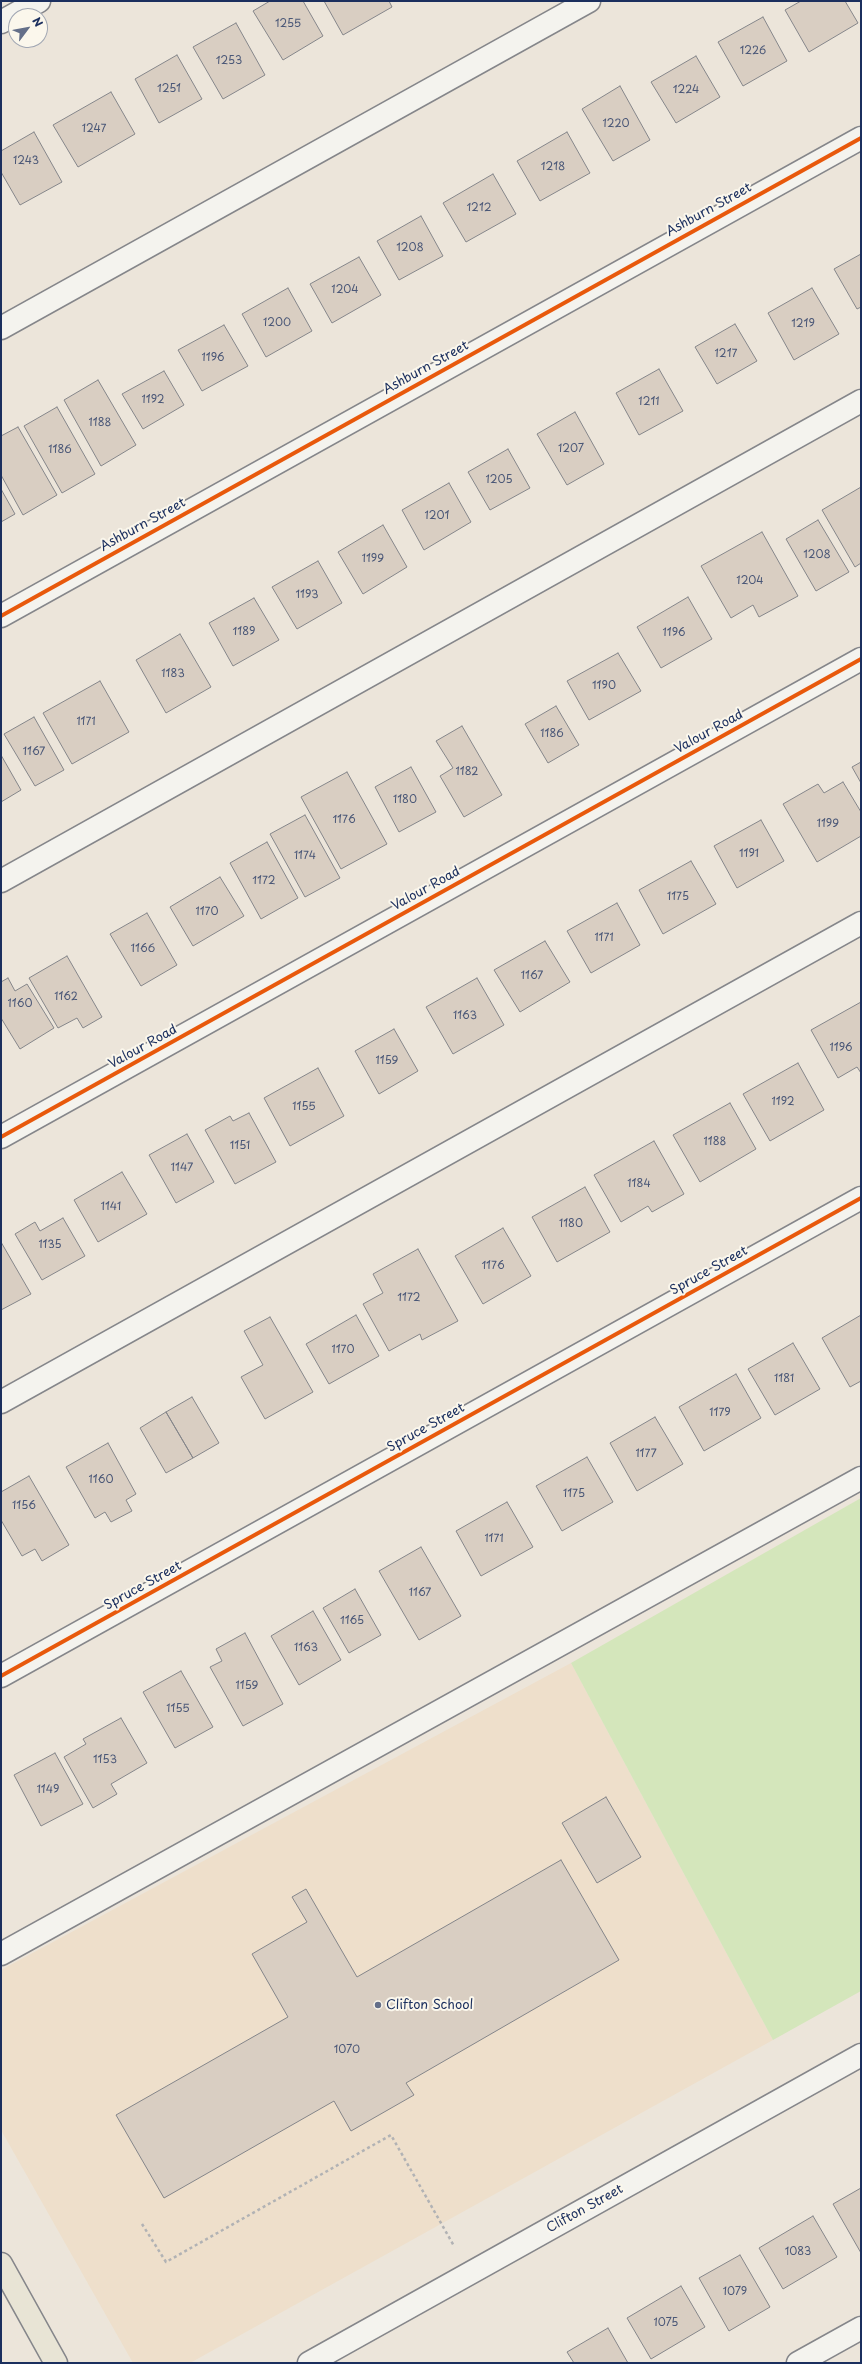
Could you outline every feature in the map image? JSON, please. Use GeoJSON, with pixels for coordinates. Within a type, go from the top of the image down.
{"type":"FeatureCollection","features":[{"type":"Feature","properties":{"kind":"main road"},"geometry":{"type":"LineString","coordinates":[[1,2264],[56,2363]]}},
{"type":"Feature","properties":{"kind":"street"},"geometry":{"type":"LineString","coordinates":[[1,22],[39,1]]}},
{"type":"Feature","properties":{"kind":"street"},"geometry":{"type":"LineString","coordinates":[[1,328],[589,1]]}},
{"type":"Feature","properties":{"kind":"street","name":"Ashburn Street"},"geometry":{"type":"LineString","coordinates":[[1,616],[861,138]]}},
{"type":"Feature","properties":{"kind":"street"},"geometry":{"type":"LineString","coordinates":[[1,881],[861,401]]}},
{"type":"Feature","properties":{"kind":"street","name":"Valour Road"},"geometry":{"type":"LineString","coordinates":[[1,1137],[861,659]]}},
{"type":"Feature","properties":{"kind":"street"},"geometry":{"type":"LineString","coordinates":[[1,1402],[861,923]]}},
{"type":"Feature","properties":{"kind":"street","name":"Spruce Street"},"geometry":{"type":"LineString","coordinates":[[1,1676],[861,1198]]}},
{"type":"Feature","properties":{"kind":"street"},"geometry":{"type":"LineString","coordinates":[[1,1954],[333,1772],[861,1478]]}},
{"type":"Feature","properties":{"kind":"street","name":"Clifton Street"},"geometry":{"type":"LineString","coordinates":[[309,2363],[861,2055]]}},
{"type":"Feature","properties":{"kind":"street"},"geometry":{"type":"LineString","coordinates":[[798,2363],[861,2328]]}},
{"type":"Feature","properties":{"kind":"path"},"geometry":{"type":"LineString","coordinates":[[142,2224],[166,2262],[392,2135],[469,2273]]}},
{"type":"Feature","properties":{"kind":"shaded area","name":"Clifton School"},"geometry":{"type":"Polygon","coordinates":[[[571,1663],[773,2040],[190,2363],[133,2363],[1,2130],[1,1970],[571,1663]]]}},
{"type":"Feature","properties":{"kind":"green space"},"geometry":{"type":"Polygon","coordinates":[[[861,1498],[861,1991],[773,2040],[571,1663],[861,1498]]]}},
{"type":"Feature","properties":{"kind":"building"},"geometry":{"type":"Polygon","coordinates":[[[270,1],[303,1],[323,36],[283,60],[253,11],[270,1]]]}},
{"type":"Feature","properties":{"kind":"building"},"geometry":{"type":"Polygon","coordinates":[[[324,1],[389,1],[392,7],[343,35],[324,1]]]}},
{"type":"Feature","properties":{"kind":"building"},"geometry":{"type":"Polygon","coordinates":[[[801,1],[845,1],[858,23],[809,52],[785,10],[801,1]]]}},
{"type":"Feature","properties":{"kind":"building"},"geometry":{"type":"Polygon","coordinates":[[[763,17],[787,61],[743,86],[718,42],[763,17]]]}},
{"type":"Feature","properties":{"kind":"building"},"geometry":{"type":"Polygon","coordinates":[[[236,23],[265,75],[223,99],[193,47],[236,23]]]}},
{"type":"Feature","properties":{"kind":"building"},"geometry":{"type":"Polygon","coordinates":[[[177,55],[202,99],[159,123],[135,79],[177,55]]]}},
{"type":"Feature","properties":{"kind":"building"},"geometry":{"type":"Polygon","coordinates":[[[696,56],[720,97],[676,123],[651,82],[696,56]]]}},
{"type":"Feature","properties":{"kind":"building"},"geometry":{"type":"Polygon","coordinates":[[[620,86],[650,140],[613,161],[582,109],[620,86]]]}},
{"type":"Feature","properties":{"kind":"building"},"geometry":{"type":"Polygon","coordinates":[[[111,92],[135,134],[78,167],[53,125],[111,92]]]}},
{"type":"Feature","properties":{"kind":"building"},"geometry":{"type":"Polygon","coordinates":[[[34,132],[62,182],[20,205],[1,172],[1,151],[34,132]]]}},
{"type":"Feature","properties":{"kind":"building"},"geometry":{"type":"Polygon","coordinates":[[[567,132],[590,173],[540,201],[517,161],[567,132]]]}},
{"type":"Feature","properties":{"kind":"building"},"geometry":{"type":"Polygon","coordinates":[[[493,174],[516,214],[466,242],[443,203],[493,174]]]}},
{"type":"Feature","properties":{"kind":"building"},"geometry":{"type":"Polygon","coordinates":[[[421,216],[443,256],[399,280],[377,241],[421,216]]]}},
{"type":"Feature","properties":{"kind":"building"},"geometry":{"type":"Polygon","coordinates":[[[861,254],[861,307],[857,309],[834,269],[861,254]]]}},
{"type":"Feature","properties":{"kind":"building"},"geometry":{"type":"Polygon","coordinates":[[[359,257],[381,295],[332,323],[310,284],[359,257]]]}},
{"type":"Feature","properties":{"kind":"building"},"geometry":{"type":"Polygon","coordinates":[[[288,288],[312,331],[266,357],[242,314],[288,288]]]}},
{"type":"Feature","properties":{"kind":"building"},"geometry":{"type":"Polygon","coordinates":[[[812,288],[839,334],[794,360],[768,313],[812,288]]]}},
{"type":"Feature","properties":{"kind":"building"},"geometry":{"type":"Polygon","coordinates":[[[735,324],[757,361],[717,384],[695,347],[735,324]]]}},
{"type":"Feature","properties":{"kind":"building"},"geometry":{"type":"Polygon","coordinates":[[[224,325],[248,366],[202,391],[178,350],[224,325]]]}},
{"type":"Feature","properties":{"kind":"building"},"geometry":{"type":"Polygon","coordinates":[[[659,369],[683,411],[639,435],[616,393],[659,369]]]}},
{"type":"Feature","properties":{"kind":"building"},"geometry":{"type":"Polygon","coordinates":[[[164,371],[184,405],[143,429],[122,394],[164,371]]]}},
{"type":"Feature","properties":{"kind":"building"},"geometry":{"type":"Polygon","coordinates":[[[98,380],[136,445],[101,466],[64,400],[98,380]]]}},
{"type":"Feature","properties":{"kind":"building"},"geometry":{"type":"Polygon","coordinates":[[[57,407],[95,474],[62,493],[24,426],[57,407]]]}},
{"type":"Feature","properties":{"kind":"building"},"geometry":{"type":"Polygon","coordinates":[[[575,412],[604,464],[567,485],[537,434],[575,412]]]}},
{"type":"Feature","properties":{"kind":"building"},"geometry":{"type":"Polygon","coordinates":[[[18,427],[57,495],[23,515],[1,475],[1,436],[18,427]]]}},
{"type":"Feature","properties":{"kind":"building"},"geometry":{"type":"Polygon","coordinates":[[[508,449],[530,488],[490,510],[468,472],[508,449]]]}},
{"type":"Feature","properties":{"kind":"building"},"geometry":{"type":"Polygon","coordinates":[[[449,483],[471,522],[424,550],[402,510],[449,483]]]}},
{"type":"Feature","properties":{"kind":"building"},"geometry":{"type":"Polygon","coordinates":[[[861,487],[861,563],[855,567],[822,510],[861,487]]]}},
{"type":"Feature","properties":{"kind":"building"},"geometry":{"type":"Polygon","coordinates":[[[1,489],[15,514],[1,522],[1,489]]]}},
{"type":"Feature","properties":{"kind":"building"},"geometry":{"type":"Polygon","coordinates":[[[818,520],[849,572],[816,591],[786,539],[818,520]]]}},
{"type":"Feature","properties":{"kind":"building"},"geometry":{"type":"Polygon","coordinates":[[[383,525],[407,567],[363,594],[338,552],[383,525]]]}},
{"type":"Feature","properties":{"kind":"building"},"geometry":{"type":"Polygon","coordinates":[[[762,532],[798,596],[759,617],[753,605],[731,618],[701,566],[762,532]]]}},
{"type":"Feature","properties":{"kind":"building"},"geometry":{"type":"Polygon","coordinates":[[[318,561],[342,603],[297,629],[272,587],[318,561]]]}},
{"type":"Feature","properties":{"kind":"building"},"geometry":{"type":"Polygon","coordinates":[[[688,597],[712,639],[661,668],[637,627],[688,597]]]}},
{"type":"Feature","properties":{"kind":"building"},"geometry":{"type":"Polygon","coordinates":[[[254,598],[279,640],[233,666],[209,623],[254,598]]]}},
{"type":"Feature","properties":{"kind":"building"},"geometry":{"type":"Polygon","coordinates":[[[180,634],[211,687],[166,713],[136,660],[180,634]]]}},
{"type":"Feature","properties":{"kind":"building"},"geometry":{"type":"Polygon","coordinates":[[[618,653],[641,691],[589,720],[567,681],[618,653]]]}},
{"type":"Feature","properties":{"kind":"building"},"geometry":{"type":"Polygon","coordinates":[[[100,681],[129,732],[72,764],[43,713],[100,681]]]}},
{"type":"Feature","properties":{"kind":"building"},"geometry":{"type":"Polygon","coordinates":[[[556,706],[579,745],[548,763],[525,724],[556,706]]]}},
{"type":"Feature","properties":{"kind":"building"},"geometry":{"type":"Polygon","coordinates":[[[34,717],[64,770],[35,786],[4,734],[34,717]]]}},
{"type":"Feature","properties":{"kind":"building"},"geometry":{"type":"Polygon","coordinates":[[[462,726],[502,795],[464,817],[440,776],[453,768],[436,741],[462,726]]]}},
{"type":"Feature","properties":{"kind":"building"},"geometry":{"type":"Polygon","coordinates":[[[1,755],[21,790],[1,802],[1,755]]]}},
{"type":"Feature","properties":{"kind":"building"},"geometry":{"type":"Polygon","coordinates":[[[861,762],[861,783],[852,767],[861,762]]]}},
{"type":"Feature","properties":{"kind":"building"},"geometry":{"type":"Polygon","coordinates":[[[411,767],[436,812],[399,832],[375,787],[411,767]]]}},
{"type":"Feature","properties":{"kind":"building"},"geometry":{"type":"Polygon","coordinates":[[[347,772],[387,844],[341,869],[301,797],[347,772]]]}},
{"type":"Feature","properties":{"kind":"building"},"geometry":{"type":"Polygon","coordinates":[[[843,782],[861,812],[861,836],[817,862],[783,804],[818,784],[824,793],[843,782]]]}},
{"type":"Feature","properties":{"kind":"building"},"geometry":{"type":"Polygon","coordinates":[[[305,815],[340,878],[305,897],[270,834],[305,815]]]}},
{"type":"Feature","properties":{"kind":"building"},"geometry":{"type":"Polygon","coordinates":[[[761,820],[784,861],[737,888],[714,846],[761,820]]]}},
{"type":"Feature","properties":{"kind":"building"},"geometry":{"type":"Polygon","coordinates":[[[267,842],[298,898],[261,919],[230,863],[267,842]]]}},
{"type":"Feature","properties":{"kind":"building"},"geometry":{"type":"Polygon","coordinates":[[[691,861],[716,904],[663,934],[639,890],[691,861]]]}},
{"type":"Feature","properties":{"kind":"building"},"geometry":{"type":"Polygon","coordinates":[[[220,877],[244,916],[193,946],[170,907],[220,877]]]}},
{"type":"Feature","properties":{"kind":"building"},"geometry":{"type":"Polygon","coordinates":[[[617,903],[640,945],[591,973],[567,931],[617,903]]]}},
{"type":"Feature","properties":{"kind":"building"},"geometry":{"type":"Polygon","coordinates":[[[147,913],[177,965],[141,986],[110,934],[147,913]]]}},
{"type":"Feature","properties":{"kind":"building"},"geometry":{"type":"Polygon","coordinates":[[[545,941],[570,982],[520,1012],[494,970],[545,941]]]}},
{"type":"Feature","properties":{"kind":"building"},"geometry":{"type":"Polygon","coordinates":[[[67,956],[102,1017],[83,1028],[77,1018],[58,1028],[29,978],[67,956]]]}},
{"type":"Feature","properties":{"kind":"building"},"geometry":{"type":"Polygon","coordinates":[[[8,978],[15,991],[27,984],[54,1028],[20,1049],[1,1018],[1,982],[8,978]]]}},
{"type":"Feature","properties":{"kind":"building"},"geometry":{"type":"Polygon","coordinates":[[[477,978],[504,1025],[453,1054],[426,1007],[477,978]]]}},
{"type":"Feature","properties":{"kind":"building"},"geometry":{"type":"Polygon","coordinates":[[[861,1002],[861,1073],[857,1067],[838,1078],[811,1030],[861,1002]]]}},
{"type":"Feature","properties":{"kind":"building"},"geometry":{"type":"Polygon","coordinates":[[[394,1029],[418,1071],[379,1094],[355,1051],[394,1029]]]}},
{"type":"Feature","properties":{"kind":"building"},"geometry":{"type":"Polygon","coordinates":[[[798,1063],[824,1110],[770,1141],[743,1094],[798,1063]]]}},
{"type":"Feature","properties":{"kind":"building"},"geometry":{"type":"Polygon","coordinates":[[[318,1068],[344,1116],[290,1146],[264,1098],[318,1068]]]}},
{"type":"Feature","properties":{"kind":"building"},"geometry":{"type":"Polygon","coordinates":[[[730,1103],[756,1149],[700,1182],[673,1135],[730,1103]]]}},
{"type":"Feature","properties":{"kind":"building"},"geometry":{"type":"Polygon","coordinates":[[[249,1113],[276,1162],[235,1184],[205,1130],[230,1116],[233,1121],[249,1113]]]}},
{"type":"Feature","properties":{"kind":"building"},"geometry":{"type":"Polygon","coordinates":[[[187,1134],[214,1182],[176,1203],[149,1155],[187,1134]]]}},
{"type":"Feature","properties":{"kind":"building"},"geometry":{"type":"Polygon","coordinates":[[[654,1141],[684,1194],[652,1212],[648,1206],[621,1222],[594,1175],[654,1141]]]}},
{"type":"Feature","properties":{"kind":"building"},"geometry":{"type":"Polygon","coordinates":[[[122,1172],[147,1214],[98,1242],[74,1200],[122,1172]]]}},
{"type":"Feature","properties":{"kind":"building"},"geometry":{"type":"Polygon","coordinates":[[[585,1187],[610,1232],[557,1262],[532,1217],[585,1187]]]}},
{"type":"Feature","properties":{"kind":"building"},"geometry":{"type":"Polygon","coordinates":[[[63,1218],[85,1256],[42,1280],[15,1234],[35,1222],[40,1231],[63,1218]]]}},
{"type":"Feature","properties":{"kind":"building"},"geometry":{"type":"Polygon","coordinates":[[[503,1228],[531,1276],[483,1304],[455,1256],[503,1228]]]}},
{"type":"Feature","properties":{"kind":"building"},"geometry":{"type":"Polygon","coordinates":[[[1,1242],[31,1294],[1,1310],[1,1242]]]}},
{"type":"Feature","properties":{"kind":"building"},"geometry":{"type":"Polygon","coordinates":[[[418,1249],[458,1321],[422,1340],[420,1334],[389,1351],[363,1304],[383,1293],[373,1274],[418,1249]]]}},
{"type":"Feature","properties":{"kind":"building"},"geometry":{"type":"Polygon","coordinates":[[[356,1315],[379,1356],[329,1384],[306,1344],[356,1315]]]}},
{"type":"Feature","properties":{"kind":"building"},"geometry":{"type":"Polygon","coordinates":[[[861,1315],[861,1381],[850,1387],[822,1338],[861,1315]]]}},
{"type":"Feature","properties":{"kind":"building"},"geometry":{"type":"Polygon","coordinates":[[[270,1317],[313,1392],[265,1419],[241,1377],[263,1365],[244,1331],[270,1317]]]}},
{"type":"Feature","properties":{"kind":"building"},"geometry":{"type":"Polygon","coordinates":[[[793,1343],[820,1389],[775,1415],[748,1369],[793,1343]]]}},
{"type":"Feature","properties":{"kind":"building"},"geometry":{"type":"Polygon","coordinates":[[[736,1374],[761,1418],[704,1451],[679,1407],[736,1374]]]}},
{"type":"Feature","properties":{"kind":"building"},"geometry":{"type":"Polygon","coordinates":[[[192,1397],[219,1443],[193,1458],[166,1412],[192,1397]]]}},
{"type":"Feature","properties":{"kind":"building"},"geometry":{"type":"Polygon","coordinates":[[[166,1412],[193,1458],[166,1473],[140,1428],[166,1412]]]}},
{"type":"Feature","properties":{"kind":"building"},"geometry":{"type":"Polygon","coordinates":[[[655,1417],[683,1464],[637,1491],[610,1443],[655,1417]]]}},
{"type":"Feature","properties":{"kind":"building"},"geometry":{"type":"Polygon","coordinates":[[[108,1443],[136,1494],[126,1500],[132,1511],[111,1522],[105,1512],[95,1518],[66,1467],[108,1443]]]}},
{"type":"Feature","properties":{"kind":"building"},"geometry":{"type":"Polygon","coordinates":[[[587,1457],[613,1502],[562,1531],[536,1486],[587,1457]]]}},
{"type":"Feature","properties":{"kind":"building"},"geometry":{"type":"Polygon","coordinates":[[[29,1476],[69,1545],[42,1561],[35,1549],[22,1556],[1,1520],[1,1492],[29,1476]]]}},
{"type":"Feature","properties":{"kind":"building"},"geometry":{"type":"Polygon","coordinates":[[[507,1502],[533,1547],[481,1576],[456,1531],[507,1502]]]}},
{"type":"Feature","properties":{"kind":"building"},"geometry":{"type":"Polygon","coordinates":[[[421,1547],[461,1616],[419,1640],[379,1571],[421,1547]]]}},
{"type":"Feature","properties":{"kind":"building"},"geometry":{"type":"Polygon","coordinates":[[[355,1589],[381,1635],[349,1653],[323,1608],[355,1589]]]}},
{"type":"Feature","properties":{"kind":"building"},"geometry":{"type":"Polygon","coordinates":[[[313,1611],[341,1660],[299,1685],[271,1636],[313,1611]]]}},
{"type":"Feature","properties":{"kind":"building"},"geometry":{"type":"Polygon","coordinates":[[[245,1633],[283,1704],[243,1726],[210,1667],[222,1661],[216,1649],[245,1633]]]}},
{"type":"Feature","properties":{"kind":"building"},"geometry":{"type":"Polygon","coordinates":[[[181,1671],[213,1727],[175,1748],[143,1692],[181,1671]]]}},
{"type":"Feature","properties":{"kind":"building"},"geometry":{"type":"Polygon","coordinates":[[[121,1718],[147,1763],[111,1784],[117,1794],[93,1808],[64,1757],[86,1744],[83,1739],[121,1718]]]}},
{"type":"Feature","properties":{"kind":"building"},"geometry":{"type":"Polygon","coordinates":[[[55,1753],[83,1804],[41,1826],[14,1775],[55,1753]]]}},
{"type":"Feature","properties":{"kind":"building"},"geometry":{"type":"Polygon","coordinates":[[[606,1797],[641,1857],[597,1883],[562,1823],[606,1797]]]}},
{"type":"Feature","properties":{"kind":"building"},"geometry":{"type":"Polygon","coordinates":[[[561,1860],[619,1960],[406,2083],[414,2095],[351,2131],[334,2101],[164,2198],[116,2115],[288,2017],[252,1954],[307,1922],[292,1897],[306,1889],[357,1977],[561,1860]]]}},
{"type":"Feature","properties":{"kind":"building"},"geometry":{"type":"Polygon","coordinates":[[[861,2188],[861,2253],[833,2204],[861,2188]]]}},
{"type":"Feature","properties":{"kind":"building"},"geometry":{"type":"Polygon","coordinates":[[[813,2216],[837,2257],[783,2289],[759,2248],[813,2216]]]}},
{"type":"Feature","properties":{"kind":"building"},"geometry":{"type":"Polygon","coordinates":[[[740,2255],[770,2307],[729,2331],[699,2278],[740,2255]]]}},
{"type":"Feature","properties":{"kind":"building"},"geometry":{"type":"Polygon","coordinates":[[[681,2286],[705,2327],[651,2359],[627,2318],[681,2286]]]}},
{"type":"Feature","properties":{"kind":"building"},"geometry":{"type":"Polygon","coordinates":[[[608,2328],[628,2363],[574,2363],[567,2352],[608,2328]]]}},
{"type":"Feature","properties":{"kind":"cycle path"},"geometry":{"type":"LineString","coordinates":[[1,616],[861,138]]}},
{"type":"Feature","properties":{"kind":"cycle path"},"geometry":{"type":"LineString","coordinates":[[1,1137],[861,659]]}},
{"type":"Feature","properties":{"kind":"cycle path"},"geometry":{"type":"LineString","coordinates":[[1,1676],[861,1198]]}},
{"type":"Feature","properties":{"kind":"place","name":"Clifton School"},"geometry":{"type":"Point","coordinates":[378,2005]}}]}
